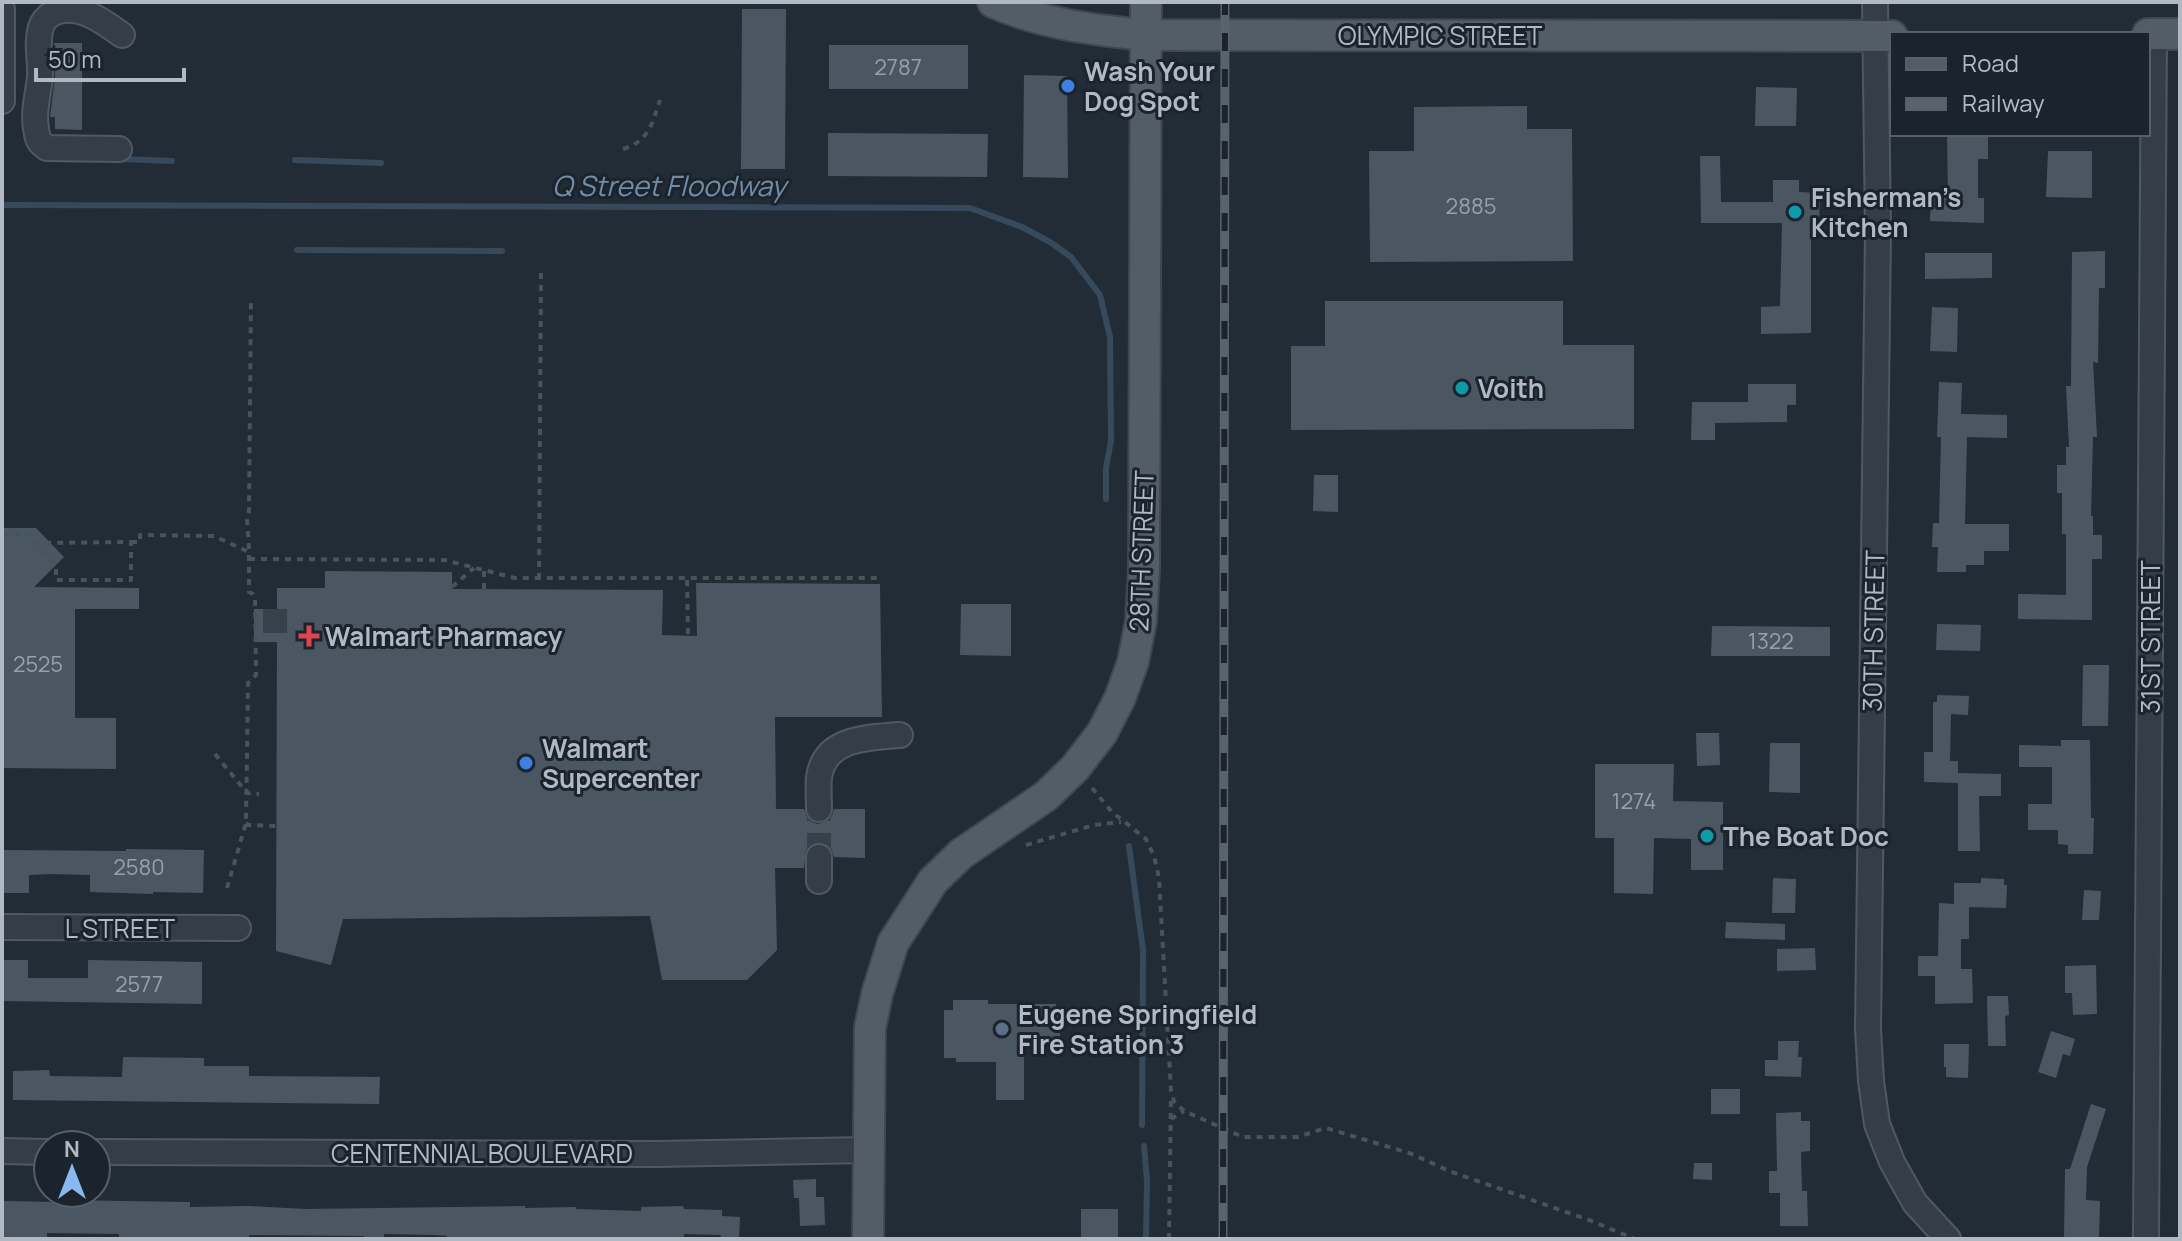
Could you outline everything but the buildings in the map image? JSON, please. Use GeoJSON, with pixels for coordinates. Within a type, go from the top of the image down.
{"type":"FeatureCollection","features":[{"type":"Feature","properties":{"kind":"main road","name":"OLYMPIC STREET"},"geometry":{"type":"LineString","coordinates":[[993,2],[1019,13],[1082,29],[1146,35],[1884,36]]}},
{"type":"Feature","properties":{"kind":"main road","name":"28TH STREET"},"geometry":{"type":"LineString","coordinates":[[868,1239],[870,1028],[893,943],[933,881],[961,854],[1046,796],[1075,768],[1102,733],[1120,698],[1133,662],[1141,621],[1144,569],[1146,2]]}},
{"type":"Feature","properties":{"kind":"street","name":"30TH STREET"},"geometry":{"type":"LineString","coordinates":[[1875,2],[1884,36],[1878,233],[1868,1029],[1877,1124],[1892,1162],[1915,1203],[1948,1239]]}},
{"type":"Feature","properties":{"kind":"street"},"geometry":{"type":"LineString","coordinates":[[2,10],[2,101]]}},
{"type":"Feature","properties":{"kind":"street"},"geometry":{"type":"LineString","coordinates":[[119,149],[47,148],[37,138],[35,113],[40,79],[41,27],[45,19],[53,13],[76,11],[103,21],[122,35]]}},
{"type":"Feature","properties":{"kind":"street","name":"31ST STREET"},"geometry":{"type":"LineString","coordinates":[[2146,1239],[2161,34]]}},
{"type":"Feature","properties":{"kind":"street"},"geometry":{"type":"LineString","coordinates":[[826,809],[833,777],[841,760],[899,742]]}},
{"type":"Feature","properties":{"kind":"street","name":"L STREET"},"geometry":{"type":"LineString","coordinates":[[2,927],[238,928]]}},
{"type":"Feature","properties":{"kind":"street","name":"CENTENNIAL BOULEVARD"},"geometry":{"type":"LineString","coordinates":[[112,1152],[658,1154],[868,1150]]}},
{"type":"Feature","properties":{"kind":"street"},"geometry":{"type":"LineString","coordinates":[[2,1151],[32,1152]]}},
{"type":"Feature","properties":{"kind":"path"},"geometry":{"type":"LineString","coordinates":[[623,149],[642,140],[652,125],[660,100]]}},
{"type":"Feature","properties":{"kind":"path"},"geometry":{"type":"LineString","coordinates":[[539,579],[541,273]]}},
{"type":"Feature","properties":{"kind":"path"},"geometry":{"type":"LineString","coordinates":[[227,888],[246,823],[248,683],[256,675],[255,598],[249,592],[247,518],[251,298]]}},
{"type":"Feature","properties":{"kind":"path"},"geometry":{"type":"LineString","coordinates":[[2,534],[29,534],[56,565],[56,580],[131,580],[131,542]]}},
{"type":"Feature","properties":{"kind":"path"},"geometry":{"type":"LineString","coordinates":[[36,543],[140,542],[140,535],[214,536],[249,556],[444,560],[515,578],[539,579],[881,578]]}},
{"type":"Feature","properties":{"kind":"path"},"geometry":{"type":"LineString","coordinates":[[452,587],[474,568]]}},
{"type":"Feature","properties":{"kind":"path"},"geometry":{"type":"LineString","coordinates":[[484,570],[484,589]]}},
{"type":"Feature","properties":{"kind":"path"},"geometry":{"type":"LineString","coordinates":[[585,579],[586,589]]}},
{"type":"Feature","properties":{"kind":"path"},"geometry":{"type":"LineString","coordinates":[[687,580],[688,636]]}},
{"type":"Feature","properties":{"kind":"path"},"geometry":{"type":"LineString","coordinates":[[215,754],[247,793],[259,794]]}},
{"type":"Feature","properties":{"kind":"path"},"geometry":{"type":"LineString","coordinates":[[1092,788],[1112,812],[1146,839],[1159,878],[1171,1091],[1169,1239]]}},
{"type":"Feature","properties":{"kind":"path"},"geometry":{"type":"LineString","coordinates":[[1026,845],[1094,825],[1123,822]]}},
{"type":"Feature","properties":{"kind":"path"},"geometry":{"type":"LineString","coordinates":[[246,823],[277,826]]}},
{"type":"Feature","properties":{"kind":"path"},"geometry":{"type":"LineString","coordinates":[[1171,1091],[1174,1101],[1184,1111],[1243,1137],[1297,1137],[1326,1128],[1412,1154],[1449,1171],[1635,1239]]}},
{"type":"Feature","properties":{"kind":"path"},"geometry":{"type":"LineString","coordinates":[[1171,1119],[1184,1111]]}},
{"type":"Feature","properties":{"kind":"waterway"},"geometry":{"type":"LineString","coordinates":[[120,159],[172,161]]}},
{"type":"Feature","properties":{"kind":"waterway"},"geometry":{"type":"LineString","coordinates":[[295,160],[381,163]]}},
{"type":"Feature","properties":{"kind":"waterway","name":"Q Street Floodway"},"geometry":{"type":"LineString","coordinates":[[2,205],[970,208],[1022,227],[1050,242],[1071,257],[1100,295],[1110,337],[1111,441],[1106,468],[1106,499]]}},
{"type":"Feature","properties":{"kind":"waterway"},"geometry":{"type":"LineString","coordinates":[[297,250],[502,251]]}},
{"type":"Feature","properties":{"kind":"waterway","name":"Q Street Floodway"},"geometry":{"type":"LineString","coordinates":[[1129,846],[1143,950],[1142,1125]]}},
{"type":"Feature","properties":{"kind":"waterway","name":"Q Street Floodway"},"geometry":{"type":"LineString","coordinates":[[1144,1146],[1146,1239]]}},
{"type":"Feature","properties":{"kind":"tunnel"},"geometry":{"type":"LineString","coordinates":[[275,609],[275,640]]}},
{"type":"Feature","properties":{"kind":"tunnel"},"geometry":{"type":"LineString","coordinates":[[819,809],[819,857]]}},
{"type":"Feature","properties":{"kind":"railway"},"geometry":{"type":"LineString","coordinates":[[1223,1239],[1225,2]]}},
{"type":"Feature","properties":{"kind":"place","name":"Wash Your Dog Spot"},"geometry":{"type":"Point","coordinates":[1068,86]}},
{"type":"Feature","properties":{"kind":"place","name":"Fisherman’s Kitchen"},"geometry":{"type":"Point","coordinates":[1795,212]}},
{"type":"Feature","properties":{"kind":"place","name":"Voith"},"geometry":{"type":"Point","coordinates":[1462,388]}},
{"type":"Feature","properties":{"kind":"place","name":"Walmart Pharmacy"},"geometry":{"type":"Point","coordinates":[309,636]}},
{"type":"Feature","properties":{"kind":"place","name":"Walmart Supercenter"},"geometry":{"type":"Point","coordinates":[526,763]}},
{"type":"Feature","properties":{"kind":"place","name":"The Boat Doc"},"geometry":{"type":"Point","coordinates":[1707,836]}},
{"type":"Feature","properties":{"kind":"place","name":"Eugene Springfield Fire Station 3"},"geometry":{"type":"Point","coordinates":[1002,1029]}}]}
